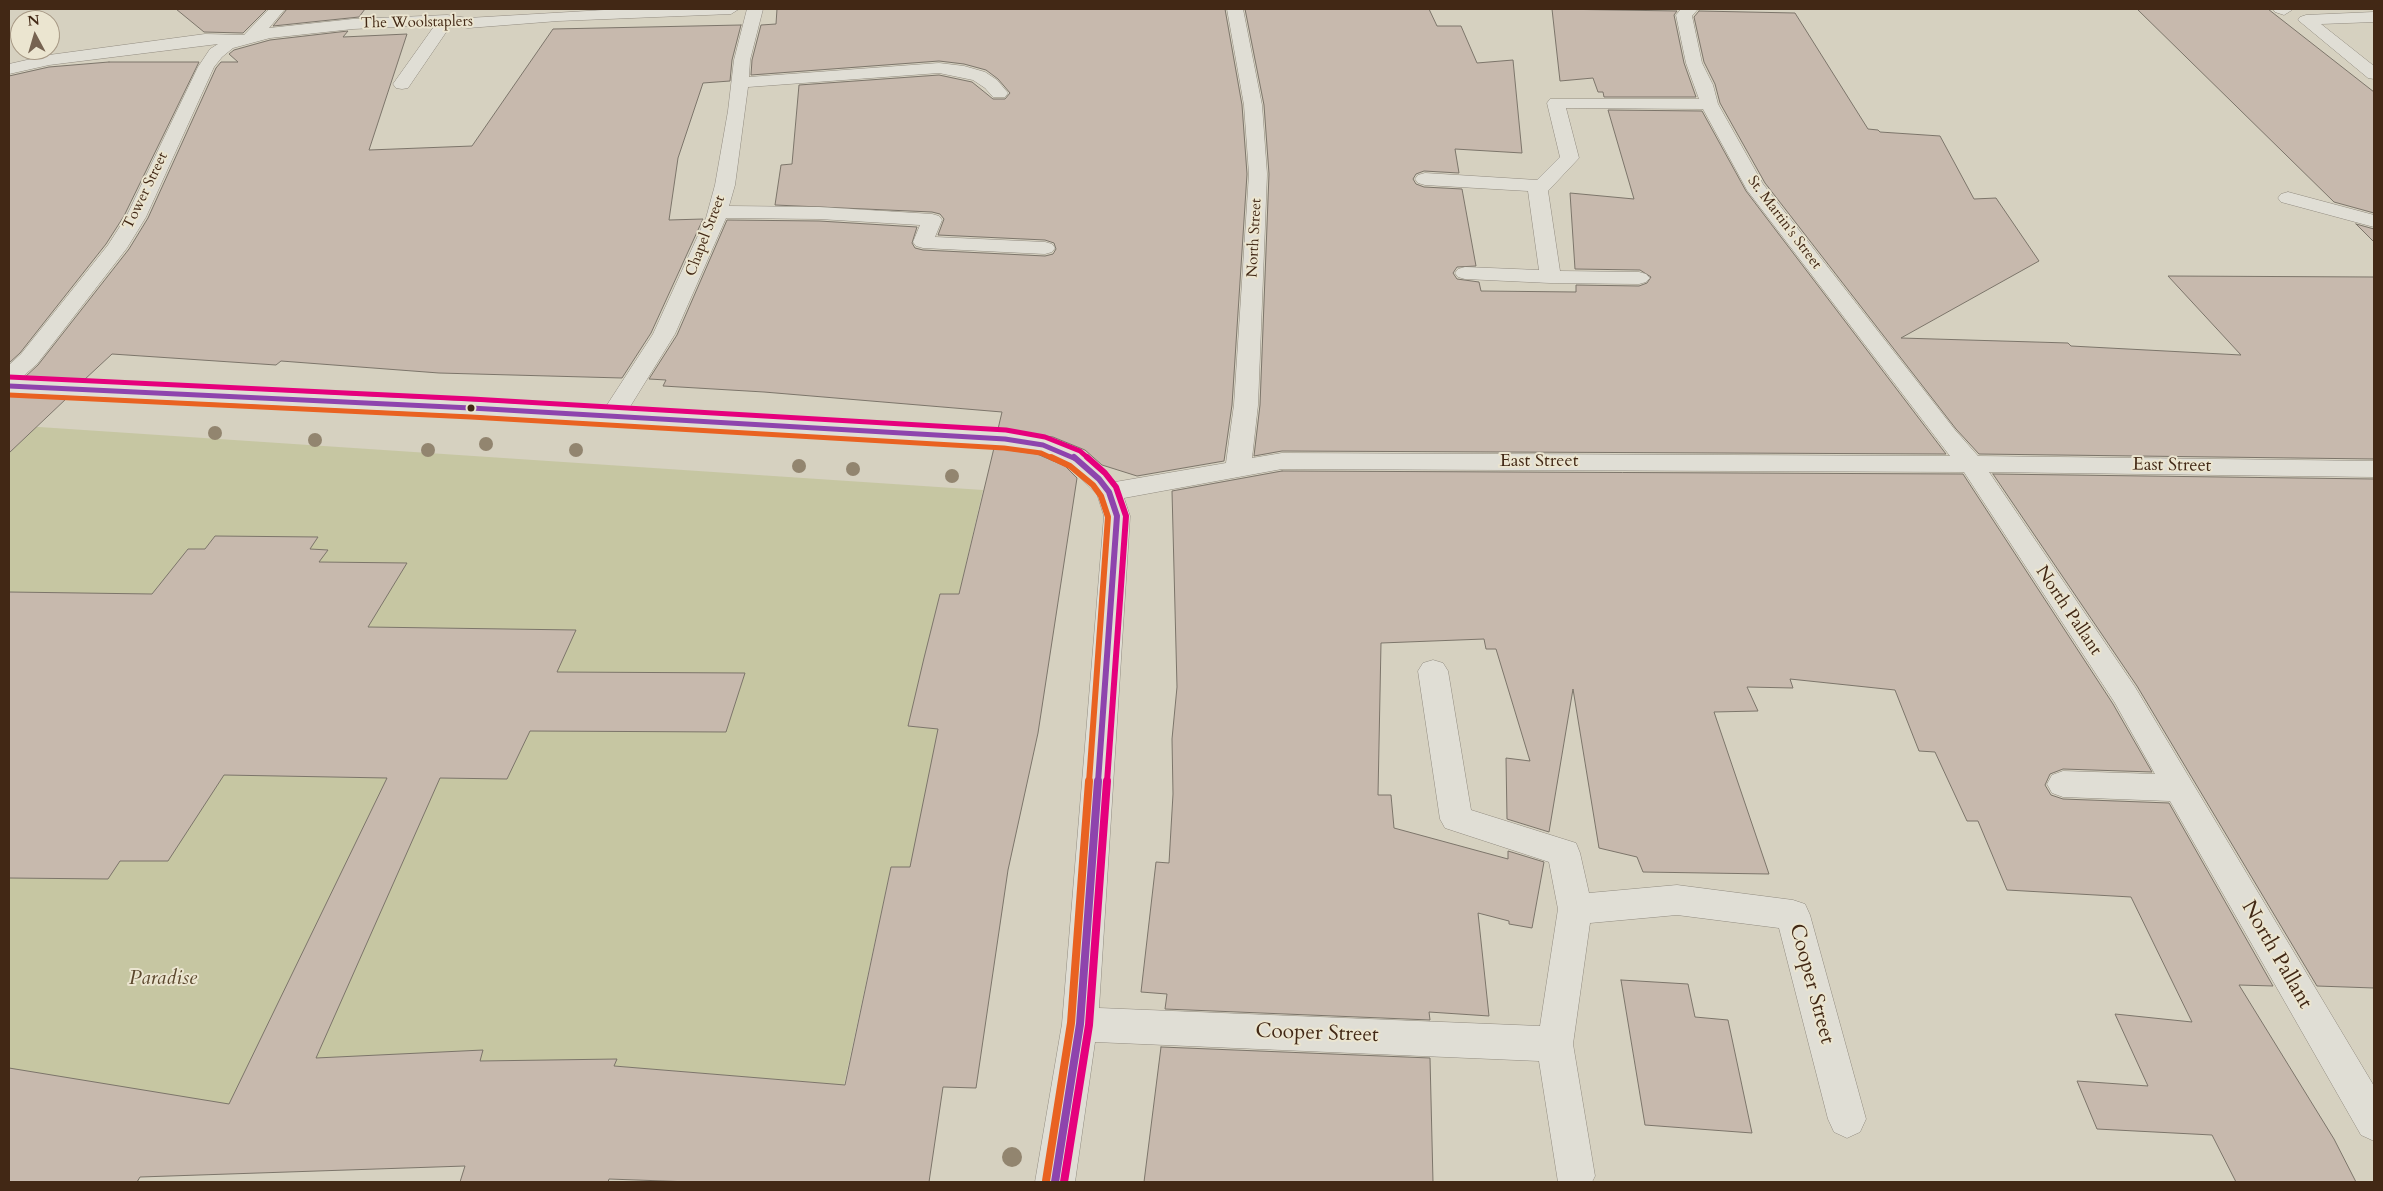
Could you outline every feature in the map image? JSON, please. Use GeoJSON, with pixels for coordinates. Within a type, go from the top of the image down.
{"type":"FeatureCollection","features":[{"type":"Feature","properties":{"kind":"street","name":"Tower Street"},"geometry":{"type":"LineString","coordinates":[[9,377],[29,359],[107,262],[136,216],[206,67],[220,49],[248,38],[277,9]]}},
{"type":"Feature","properties":{"kind":"street","name":"The Woolstaplers"},"geometry":{"type":"LineString","coordinates":[[248,38],[303,28],[353,24],[447,20],[468,23],[559,12],[731,9]]}},
{"type":"Feature","properties":{"kind":"street","name":"Chapel Street"},"geometry":{"type":"LineString","coordinates":[[612,416],[664,334],[704,249],[717,212],[725,184],[737,111],[742,60],[755,9]]}},
{"type":"Feature","properties":{"kind":"street","name":"North Street"},"geometry":{"type":"LineString","coordinates":[[1235,9],[1253,105],[1258,174],[1246,405],[1238,469]]}},
{"type":"Feature","properties":{"kind":"street","name":"St. Martin's Street"},"geometry":{"type":"LineString","coordinates":[[1690,9],[1684,15],[1694,63],[1704,85],[1709,104],[1754,186],[1970,464]]}},
{"type":"Feature","properties":{"kind":"street"},"geometry":{"type":"LineString","coordinates":[[2374,17],[2306,20],[2374,74]]}},
{"type":"Feature","properties":{"kind":"street"},"geometry":{"type":"LineString","coordinates":[[402,84],[447,20]]}},
{"type":"Feature","properties":{"kind":"street"},"geometry":{"type":"LineString","coordinates":[[9,69],[49,60],[161,41],[248,38]]}},
{"type":"Feature","properties":{"kind":"street"},"geometry":{"type":"LineString","coordinates":[[739,83],[939,68],[964,71],[979,76],[991,84],[998,93]]}},
{"type":"Feature","properties":{"kind":"street"},"geometry":{"type":"LineString","coordinates":[[1550,277],[1538,190],[1570,158],[1556,102],[1709,104]]}},
{"type":"Feature","properties":{"kind":"street"},"geometry":{"type":"LineString","coordinates":[[1425,179],[1540,186]]}},
{"type":"Feature","properties":{"kind":"street"},"geometry":{"type":"LineString","coordinates":[[2288,198],[2374,221]]}},
{"type":"Feature","properties":{"kind":"street"},"geometry":{"type":"LineString","coordinates":[[717,212],[819,213],[932,220],[922,242],[1045,248]]}},
{"type":"Feature","properties":{"kind":"street"},"geometry":{"type":"LineString","coordinates":[[1465,273],[1550,277],[1639,278]]}},
{"type":"Feature","properties":{"kind":"street"},"geometry":{"type":"LineString","coordinates":[[9,386],[612,416],[1023,442],[1060,451],[1075,458],[1099,479],[1109,492],[1117,516],[1080,1024],[1055,1182]]}},
{"type":"Feature","properties":{"kind":"street","name":"East Street"},"geometry":{"type":"LineString","coordinates":[[1109,492],[1282,461],[1970,464],[2374,469]]}},
{"type":"Feature","properties":{"kind":"street","name":"North Pallant"},"geometry":{"type":"LineString","coordinates":[[1970,464],[2125,695],[2374,1122]]}},
{"type":"Feature","properties":{"kind":"street"},"geometry":{"type":"LineString","coordinates":[[1433,671],[1456,819],[1564,853],[1575,909],[1555,1044],[1575,1176]]}},
{"type":"Feature","properties":{"kind":"street"},"geometry":{"type":"LineString","coordinates":[[2062,784],[2178,788]]}},
{"type":"Feature","properties":{"kind":"street","name":"Cooper Street"},"geometry":{"type":"LineString","coordinates":[[1575,909],[1677,900],[1793,915],[1847,1119]]}},
{"type":"Feature","properties":{"kind":"street","name":"Cooper Street"},"geometry":{"type":"LineString","coordinates":[[1080,1024],[1555,1044]]}},
{"type":"Feature","properties":{"kind":"green space","name":"Paradise"},"geometry":{"type":"Polygon","coordinates":[[[9,425],[983,490],[959,594],[940,594],[908,726],[953,730],[911,867],[891,867],[844,1085],[614,1066],[389,1168],[140,1177],[152,1154],[9,1127],[9,425]]]}},
{"type":"Feature","properties":{"kind":"building"},"geometry":{"type":"Polygon","coordinates":[[[176,9],[267,9],[243,33],[204,32],[176,9]]]}},
{"type":"Feature","properties":{"kind":"building"},"geometry":{"type":"Polygon","coordinates":[[[287,9],[365,9],[359,17],[273,26],[287,9]]]}},
{"type":"Feature","properties":{"kind":"building"},"geometry":{"type":"Polygon","coordinates":[[[777,9],[1225,9],[1242,105],[1247,174],[1232,405],[1224,461],[1137,476],[1102,465],[1085,450],[1053,437],[998,429],[1002,412],[764,392],[663,386],[666,380],[649,379],[677,335],[727,220],[819,221],[917,227],[912,243],[915,248],[923,250],[1045,256],[1053,254],[1056,249],[1054,243],[1045,240],[938,235],[944,219],[940,214],[932,212],[775,205],[781,165],[792,164],[799,85],[939,75],[972,82],[993,99],[1005,99],[1010,93],[998,79],[986,70],[964,64],[939,61],[751,75],[752,60],[761,25],[776,24],[777,9]]]}},
{"type":"Feature","properties":{"kind":"building"},"geometry":{"type":"Polygon","coordinates":[[[1245,9],[1429,9],[1437,26],[1461,26],[1477,63],[1513,60],[1522,153],[1455,149],[1459,173],[1424,171],[1416,174],[1413,179],[1416,184],[1424,187],[1462,189],[1476,266],[1457,267],[1453,273],[1457,279],[1479,282],[1481,291],[1576,292],[1576,285],[1639,286],[1647,283],[1651,277],[1640,270],[1575,269],[1570,193],[1634,199],[1608,110],[1702,111],[1746,191],[1946,454],[1282,451],[1254,456],[1260,405],[1269,174],[1264,105],[1245,9]]]}},
{"type":"Feature","properties":{"kind":"building"},"geometry":{"type":"Polygon","coordinates":[[[1552,9],[1677,11],[1674,15],[1684,63],[1696,97],[1604,97],[1603,92],[1598,92],[1593,78],[1560,81],[1552,9]]]}},
{"type":"Feature","properties":{"kind":"building"},"geometry":{"type":"Polygon","coordinates":[[[2137,9],[2268,9],[2374,92],[2374,213],[2334,202],[2137,9]]]}},
{"type":"Feature","properties":{"kind":"building"},"geometry":{"type":"Polygon","coordinates":[[[1699,11],[1795,13],[1868,129],[1880,132],[1940,136],[1974,199],[1996,198],[2039,261],[1901,338],[2068,343],[2071,346],[2241,355],[2168,276],[2374,277],[2374,459],[1979,454],[1956,429],[1765,183],[1720,103],[1715,84],[1704,62],[1694,17],[1699,11]]]}},
{"type":"Feature","properties":{"kind":"building"},"geometry":{"type":"Polygon","coordinates":[[[741,25],[732,60],[730,81],[703,83],[678,158],[669,220],[703,219],[651,333],[622,378],[439,373],[281,361],[276,365],[112,354],[84,380],[25,377],[38,365],[129,249],[148,218],[216,68],[221,62],[238,62],[229,54],[234,50],[270,40],[348,31],[343,37],[407,34],[369,150],[472,146],[553,29],[741,25]]]}},
{"type":"Feature","properties":{"kind":"building"},"geometry":{"type":"Polygon","coordinates":[[[109,62],[199,62],[124,216],[106,244],[20,353],[9,363],[9,76],[49,67],[109,62]]]}},
{"type":"Feature","properties":{"kind":"building"},"geometry":{"type":"Polygon","coordinates":[[[2356,224],[2374,229],[2374,242],[2356,224]]]}},
{"type":"Feature","properties":{"kind":"building"},"geometry":{"type":"Polygon","coordinates":[[[9,395],[67,398],[9,453],[9,395]]]}},
{"type":"Feature","properties":{"kind":"building"},"geometry":{"type":"Polygon","coordinates":[[[994,448],[1037,454],[1065,466],[1077,478],[1038,733],[1008,870],[976,1088],[943,1087],[929,1182],[691,1182],[609,1179],[608,1182],[460,1182],[465,1166],[140,1177],[137,1182],[9,1182],[9,1068],[229,1104],[387,778],[224,775],[168,861],[120,861],[108,879],[9,878],[9,592],[152,594],[188,549],[205,549],[215,536],[318,537],[310,549],[328,550],[319,562],[407,563],[368,627],[576,630],[557,672],[745,673],[726,732],[530,731],[507,779],[440,778],[316,1058],[483,1050],[480,1061],[617,1059],[614,1066],[845,1085],[891,867],[910,867],[938,729],[908,726],[940,594],[959,594],[994,448]]]}},
{"type":"Feature","properties":{"kind":"building"},"geometry":{"type":"Polygon","coordinates":[[[1282,471],[1963,474],[2113,704],[2152,772],[2063,769],[2050,774],[2045,785],[2051,795],[2063,799],[2169,803],[2273,986],[2239,985],[2334,1139],[2356,1182],[2236,1182],[2212,1135],[2097,1129],[2077,1081],[2148,1086],[2115,1014],[2192,1022],[2131,897],[2007,890],[1978,821],[1967,821],[1935,752],[1919,751],[1895,690],[1790,679],[1793,688],[1747,687],[1758,711],[1714,712],[1769,874],[1643,872],[1637,857],[1599,848],[1573,689],[1549,832],[1507,819],[1506,758],[1530,761],[1496,649],[1486,649],[1484,639],[1381,643],[1378,795],[1391,795],[1394,828],[1508,859],[1508,851],[1544,862],[1532,928],[1509,924],[1509,921],[1478,913],[1489,1016],[1429,1012],[1430,1020],[1165,1009],[1167,994],[1141,992],[1156,862],[1169,863],[1173,794],[1172,739],[1177,687],[1172,491],[1282,471]]]}},
{"type":"Feature","properties":{"kind":"building"},"geometry":{"type":"Polygon","coordinates":[[[1993,474],[2374,479],[2374,988],[2317,986],[2137,686],[1993,474]]]}},
{"type":"Feature","properties":{"kind":"building"},"geometry":{"type":"Polygon","coordinates":[[[1621,980],[1688,984],[1695,1017],[1728,1020],[1752,1133],[1645,1125],[1621,980]]]}},
{"type":"Feature","properties":{"kind":"building"},"geometry":{"type":"Polygon","coordinates":[[[1161,1047],[1430,1058],[1433,1182],[1144,1182],[1161,1047]]]}},
{"type":"Feature","properties":{"kind":"transit line"},"geometry":{"type":"LineString","coordinates":[[9,377],[472,399],[1006,430],[1045,437],[1080,451],[1105,473],[1116,487],[1126,516],[1089,1025],[1064,1182]]}},
{"type":"Feature","properties":{"kind":"transit line"},"geometry":{"type":"LineString","coordinates":[[9,386],[471,408],[1005,439],[1043,445],[1075,458],[1099,479],[1109,492],[1117,516],[1080,1024],[1055,1182]]}},
{"type":"Feature","properties":{"kind":"transit line"},"geometry":{"type":"LineString","coordinates":[[9,395],[471,417],[1004,448],[1041,453],[1070,466],[1093,485],[1101,496],[1108,517],[1071,1023],[1046,1181]]}}]}
